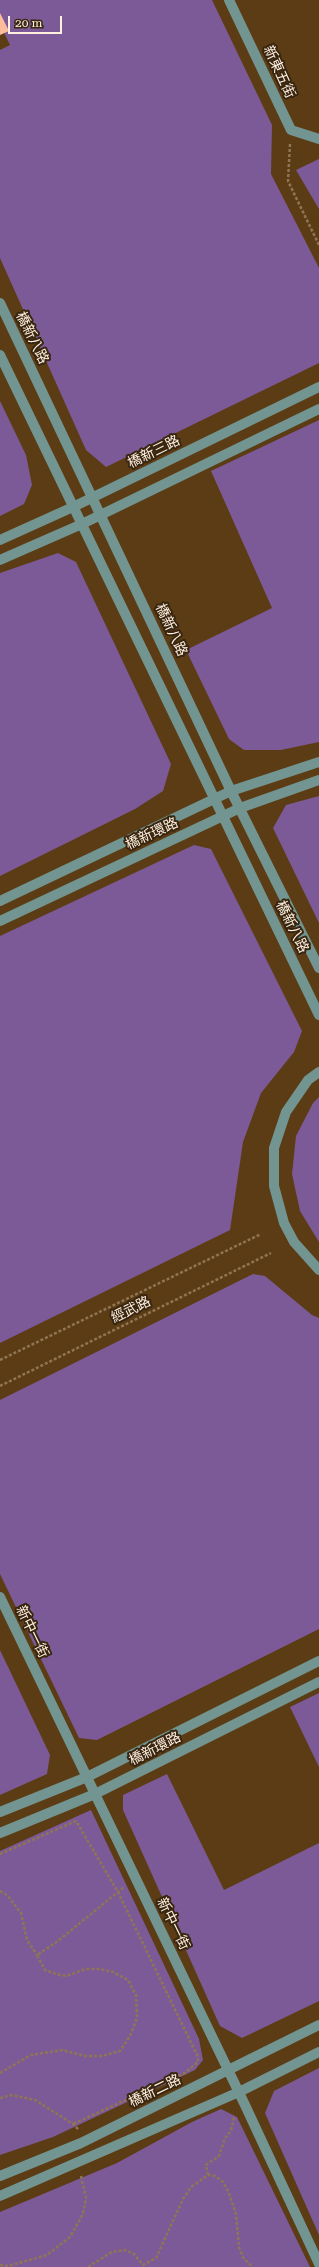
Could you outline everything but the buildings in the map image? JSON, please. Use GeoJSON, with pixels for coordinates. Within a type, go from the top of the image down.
{"type":"FeatureCollection","features":[{"type":"Feature","properties":{"kind":"street","name":"新東五街"},"geometry":{"type":"LineString","coordinates":[[229,0],[291,130]]}},
{"type":"Feature","properties":{"kind":"street"},"geometry":{"type":"LineString","coordinates":[[291,130],[319,139]]}},
{"type":"Feature","properties":{"kind":"street","name":"橋新八路"},"geometry":{"type":"LineString","coordinates":[[0,303],[102,515],[231,791],[319,968]]}},
{"type":"Feature","properties":{"kind":"street","name":"橋新八路"},"geometry":{"type":"LineString","coordinates":[[0,354],[319,1015]]}},
{"type":"Feature","properties":{"kind":"street","name":"橋新三路"},"geometry":{"type":"LineString","coordinates":[[0,540],[73,507],[319,387]]}},
{"type":"Feature","properties":{"kind":"street"},"geometry":{"type":"LineString","coordinates":[[0,560],[102,515],[319,409]]}},
{"type":"Feature","properties":{"kind":"street","name":"橋新環路"},"geometry":{"type":"LineString","coordinates":[[0,900],[231,791],[319,762]]}},
{"type":"Feature","properties":{"kind":"street","name":"橋新環路"},"geometry":{"type":"LineString","coordinates":[[0,921],[240,808],[319,780]]}},
{"type":"Feature","properties":{"kind":"street"},"geometry":{"type":"LineString","coordinates":[[319,1072],[308,1080],[286,1112],[274,1148],[274,1186],[287,1230],[294,1242],[319,1270]]}},
{"type":"Feature","properties":{"kind":"street","name":"新中一街"},"geometry":{"type":"LineString","coordinates":[[0,1597],[246,2105],[319,2264]]}},
{"type":"Feature","properties":{"kind":"street","name":"橋新環路"},"geometry":{"type":"LineString","coordinates":[[0,1812],[87,1777],[319,1661]]}},
{"type":"Feature","properties":{"kind":"street","name":"橋新環路"},"geometry":{"type":"LineString","coordinates":[[0,1833],[95,1794],[319,1682]]}},
{"type":"Feature","properties":{"kind":"street","name":"橋新二路"},"geometry":{"type":"LineString","coordinates":[[0,2176],[87,2140],[319,2025]]}},
{"type":"Feature","properties":{"kind":"street"},"geometry":{"type":"LineString","coordinates":[[0,2196],[78,2164],[239,2092],[319,2052]]}},
{"type":"Feature","properties":{"kind":"path"},"geometry":{"type":"LineString","coordinates":[[291,130],[288,181],[319,245]]}},
{"type":"Feature","properties":{"kind":"path","name":"經武路"},"geometry":{"type":"LineString","coordinates":[[0,1360],[261,1234]]}},
{"type":"Feature","properties":{"kind":"path","name":"經武路"},"geometry":{"type":"LineString","coordinates":[[0,1386],[271,1253]]}},
{"type":"Feature","properties":{"kind":"path"},"geometry":{"type":"LineString","coordinates":[[0,1854],[76,1821],[118,1892],[198,2057],[198,2062],[185,2073],[73,2124]]}},
{"type":"Feature","properties":{"kind":"path"},"geometry":{"type":"LineString","coordinates":[[37,1955],[58,1941],[135,1877]]}},
{"type":"Feature","properties":{"kind":"path"},"geometry":{"type":"LineString","coordinates":[[0,1891],[7,1895],[21,1913],[27,1940],[45,1970],[66,1976],[86,1969],[99,1969],[113,1972],[128,1980],[136,1996],[137,2018],[130,2036],[120,2051],[102,2056],[85,2056],[62,2050],[31,2055],[0,2073]]}},
{"type":"Feature","properties":{"kind":"path"},"geometry":{"type":"LineString","coordinates":[[0,2098],[11,2094],[35,2100],[73,2124],[87,2140]]}},
{"type":"Feature","properties":{"kind":"path"},"geometry":{"type":"LineString","coordinates":[[208,2175],[206,2165],[219,2156],[225,2138],[231,2131],[236,2114],[246,2105]]}},
{"type":"Feature","properties":{"kind":"path"},"geometry":{"type":"LineString","coordinates":[[0,2265],[8,2267],[47,2255],[70,2237],[83,2214],[86,2198],[78,2164]]}},
{"type":"Feature","properties":{"kind":"path"},"geometry":{"type":"LineString","coordinates":[[88,2267],[112,2252],[125,2250],[134,2254],[143,2266],[156,2258],[183,2199],[191,2187],[208,2175],[216,2176],[223,2182],[228,2191],[236,2214],[239,2247],[244,2259],[253,2267]]}},
{"type":"Feature","properties":{"kind":"shaded area"},"geometry":{"type":"Polygon","coordinates":[[[0,0],[212,0],[272,125],[271,174],[319,268],[319,363],[106,467],[86,450],[0,258],[0,50],[10,45],[0,24],[0,0]]]}},
{"type":"Feature","properties":{"kind":"shaded area"},"geometry":{"type":"Polygon","coordinates":[[[319,159],[319,209],[296,170],[319,159]]]}},
{"type":"Feature","properties":{"kind":"shaded area"},"geometry":{"type":"Polygon","coordinates":[[[0,401],[26,455],[32,485],[24,504],[0,516],[0,401]]]}},
{"type":"Feature","properties":{"kind":"shaded area"},"geometry":{"type":"Polygon","coordinates":[[[319,420],[319,742],[281,750],[244,750],[229,739],[186,650],[272,608],[211,471],[319,420]]]}},
{"type":"Feature","properties":{"kind":"shaded area"},"geometry":{"type":"Polygon","coordinates":[[[58,553],[76,562],[171,764],[163,791],[135,809],[0,876],[0,573],[58,553]]]}},
{"type":"Feature","properties":{"kind":"shaded area"},"geometry":{"type":"Polygon","coordinates":[[[319,796],[319,923],[273,828],[286,805],[319,796]]]}},
{"type":"Feature","properties":{"kind":"shaded area"},"geometry":{"type":"Polygon","coordinates":[[[194,845],[211,849],[302,1031],[294,1052],[261,1093],[243,1142],[230,1230],[0,1343],[0,936],[194,845]]]}},
{"type":"Feature","properties":{"kind":"shaded area"},"geometry":{"type":"Polygon","coordinates":[[[319,1097],[319,1242],[300,1211],[292,1174],[296,1136],[313,1103],[319,1097]]]}},
{"type":"Feature","properties":{"kind":"shaded area"},"geometry":{"type":"Polygon","coordinates":[[[253,1274],[265,1276],[312,1315],[319,1318],[319,1629],[97,1740],[79,1738],[0,1574],[0,1400],[253,1274]]]}},
{"type":"Feature","properties":{"kind":"shaded area"},"geometry":{"type":"Polygon","coordinates":[[[0,1650],[50,1755],[47,1774],[0,1795],[0,1650]]]}},
{"type":"Feature","properties":{"kind":"shaded area"},"geometry":{"type":"Polygon","coordinates":[[[319,1693],[319,1767],[290,1707],[319,1693]]]}},
{"type":"Feature","properties":{"kind":"shaded area"},"geometry":{"type":"Polygon","coordinates":[[[167,1774],[224,1890],[319,1843],[319,2001],[242,2038],[220,2026],[123,1810],[123,1795],[167,1774]]]}},
{"type":"Feature","properties":{"kind":"shaded area"},"geometry":{"type":"Polygon","coordinates":[[[91,1810],[199,2039],[203,2060],[195,2070],[53,2137],[0,2155],[0,1851],[91,1810]]]}},
{"type":"Feature","properties":{"kind":"shaded area"},"geometry":{"type":"Polygon","coordinates":[[[319,2068],[319,2235],[265,2113],[274,2091],[319,2068]]]}},
{"type":"Feature","properties":{"kind":"shaded area"},"geometry":{"type":"Polygon","coordinates":[[[221,2109],[237,2117],[310,2267],[0,2267],[0,2212],[117,2163],[192,2122],[221,2109]]]}}]}
